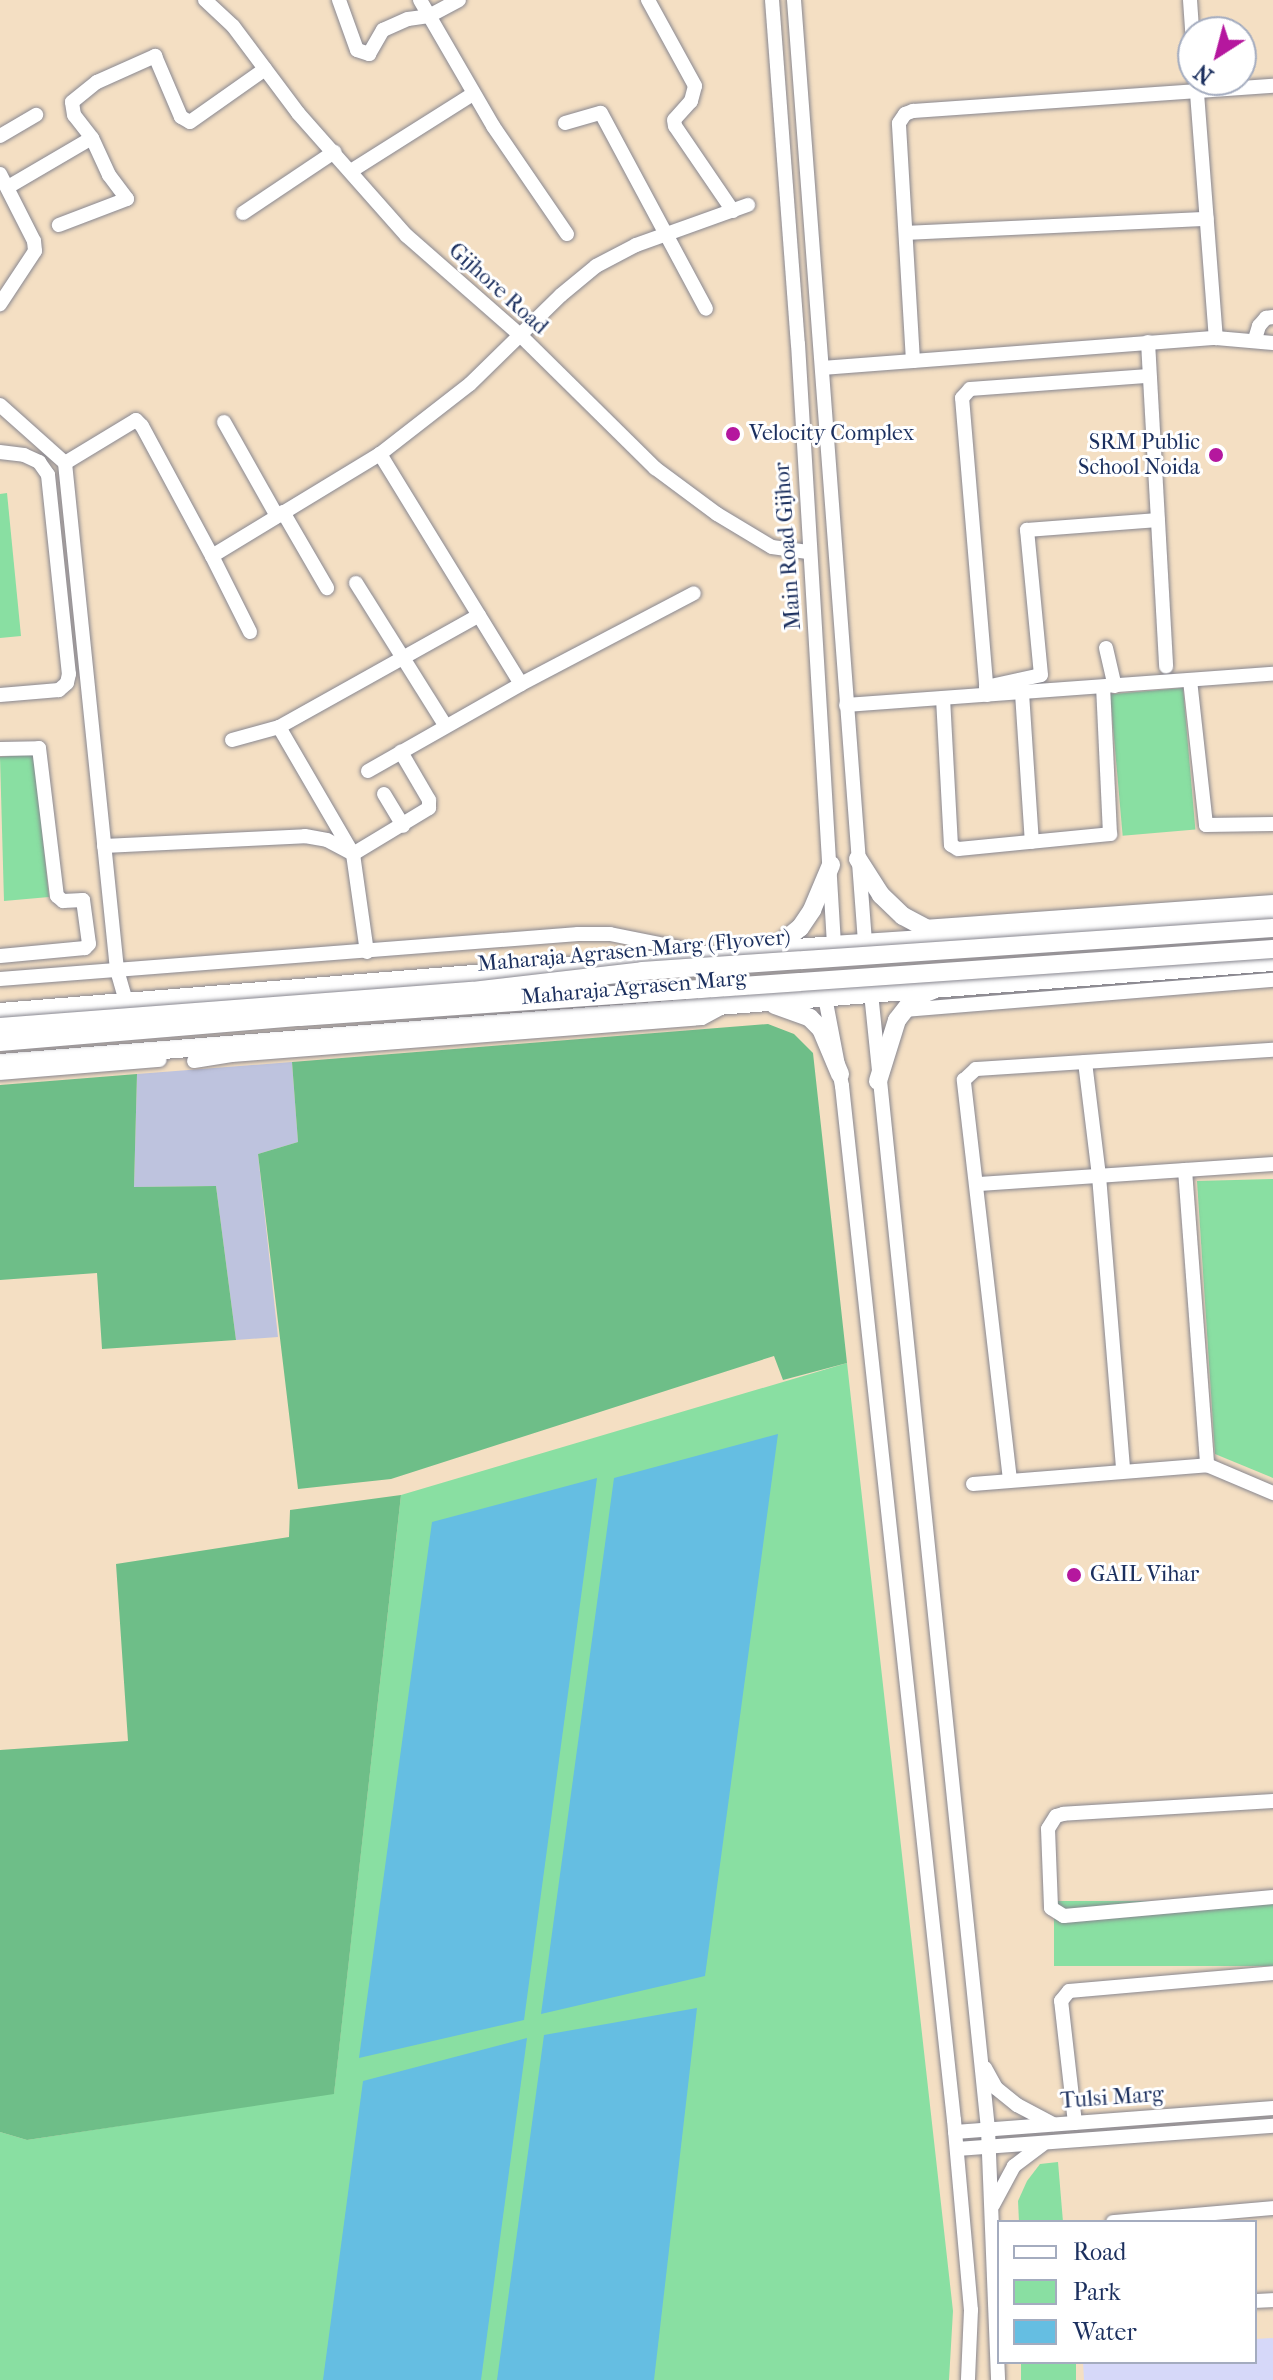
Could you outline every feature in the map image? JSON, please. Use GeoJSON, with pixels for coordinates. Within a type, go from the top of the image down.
{"type":"FeatureCollection","features":[{"type":"Feature","properties":{"kind":"main road"},"geometry":{"type":"LineString","coordinates":[[858,859],[881,895],[920,928],[946,937]]}},
{"type":"Feature","properties":{"kind":"main road"},"geometry":{"type":"LineString","coordinates":[[773,950],[800,928],[831,865]]}},
{"type":"Feature","properties":{"kind":"main road","name":"Maharaja Agrasen Marg"},"geometry":{"type":"LineString","coordinates":[[0,1012],[834,945],[1273,916]]}},
{"type":"Feature","properties":{"kind":"main road"},"geometry":{"type":"LineString","coordinates":[[1199,921],[1205,967]]}},
{"type":"Feature","properties":{"kind":"main road","name":"Maharaja Agrasen Marg (Flyover)"},"geometry":{"type":"LineString","coordinates":[[0,1027],[473,991],[657,970],[1273,928]]}},
{"type":"Feature","properties":{"kind":"main road","name":"Maharaja Agrasen Marg (Flyover)"},"geometry":{"type":"LineString","coordinates":[[0,1042],[316,1016],[1273,949]]}},
{"type":"Feature","properties":{"kind":"main road","name":"Maharaja Agrasen Marg"},"geometry":{"type":"LineString","coordinates":[[0,1063],[947,985],[1273,962]]}},
{"type":"Feature","properties":{"kind":"main road"},"geometry":{"type":"LineString","coordinates":[[366,984],[368,1035]]}},
{"type":"Feature","properties":{"kind":"main road"},"geometry":{"type":"LineString","coordinates":[[878,1081],[897,1020],[915,997],[947,985]]}},
{"type":"Feature","properties":{"kind":"main road"},"geometry":{"type":"LineString","coordinates":[[761,1001],[810,1018],[821,1029],[840,1074]]}},
{"type":"Feature","properties":{"kind":"street","name":"Gijhore Road"},"geometry":{"type":"LineString","coordinates":[[205,0],[233,26],[265,69],[407,236],[520,335],[581,398],[667,477],[717,514],[772,547],[808,552]]}},
{"type":"Feature","properties":{"kind":"street"},"geometry":{"type":"LineString","coordinates":[[339,0],[357,50],[369,54],[383,30],[408,19],[429,16],[459,0]]}},
{"type":"Feature","properties":{"kind":"street"},"geometry":{"type":"LineString","coordinates":[[420,0],[473,94],[567,234]]}},
{"type":"Feature","properties":{"kind":"street"},"geometry":{"type":"LineString","coordinates":[[648,0],[695,86],[691,101],[674,120],[675,126],[733,211]]}},
{"type":"Feature","properties":{"kind":"street","name":"Main Road Gijhor"},"geometry":{"type":"LineString","coordinates":[[772,0],[798,344],[808,552],[834,945]]}},
{"type":"Feature","properties":{"kind":"street"},"geometry":{"type":"LineString","coordinates":[[794,0],[865,943]]}},
{"type":"Feature","properties":{"kind":"street"},"geometry":{"type":"LineString","coordinates":[[59,225],[127,199],[109,175],[92,138],[74,115],[72,102],[97,82],[155,56],[181,117],[190,122],[265,69]]}},
{"type":"Feature","properties":{"kind":"street"},"geometry":{"type":"LineString","coordinates":[[913,361],[899,123],[905,114],[1177,87]]}},
{"type":"Feature","properties":{"kind":"street"},"geometry":{"type":"LineString","coordinates":[[351,171],[473,94]]}},
{"type":"Feature","properties":{"kind":"street"},"geometry":{"type":"LineString","coordinates":[[1198,96],[1216,338]]}},
{"type":"Feature","properties":{"kind":"street"},"geometry":{"type":"LineString","coordinates":[[565,123],[601,113],[706,309]]}},
{"type":"Feature","properties":{"kind":"street"},"geometry":{"type":"LineString","coordinates":[[0,136],[36,115]]}},
{"type":"Feature","properties":{"kind":"street"},"geometry":{"type":"LineString","coordinates":[[0,304],[35,251],[34,241],[4,180],[92,138]]}},
{"type":"Feature","properties":{"kind":"street"},"geometry":{"type":"LineString","coordinates":[[243,213],[334,152]]}},
{"type":"Feature","properties":{"kind":"street"},"geometry":{"type":"LineString","coordinates":[[212,556],[380,454],[470,384],[596,266],[636,245],[748,205]]}},
{"type":"Feature","properties":{"kind":"street"},"geometry":{"type":"LineString","coordinates":[[906,233],[1207,219]]}},
{"type":"Feature","properties":{"kind":"street"},"geometry":{"type":"LineString","coordinates":[[1255,339],[1259,326],[1266,318],[1273,317]]}},
{"type":"Feature","properties":{"kind":"street"},"geometry":{"type":"LineString","coordinates":[[822,368],[1216,338],[1255,339],[1273,343]]}},
{"type":"Feature","properties":{"kind":"street"},"geometry":{"type":"LineString","coordinates":[[1148,342],[1166,667]]}},
{"type":"Feature","properties":{"kind":"street"},"geometry":{"type":"LineString","coordinates":[[986,691],[962,398],[970,389],[1149,376]]}},
{"type":"Feature","properties":{"kind":"street"},"geometry":{"type":"LineString","coordinates":[[0,405],[65,463],[117,970],[126,1002]]}},
{"type":"Feature","properties":{"kind":"street"},"geometry":{"type":"LineString","coordinates":[[65,463],[136,420],[212,556],[250,632]]}},
{"type":"Feature","properties":{"kind":"street"},"geometry":{"type":"LineString","coordinates":[[224,422],[327,588]]}},
{"type":"Feature","properties":{"kind":"street"},"geometry":{"type":"LineString","coordinates":[[0,452],[24,455],[39,462],[48,475],[69,674],[67,683],[59,690],[0,695]]}},
{"type":"Feature","properties":{"kind":"street"},"geometry":{"type":"LineString","coordinates":[[380,454],[521,684]]}},
{"type":"Feature","properties":{"kind":"street"},"geometry":{"type":"LineString","coordinates":[[846,705],[943,698],[986,691],[1041,675],[1027,530],[1158,520]]}},
{"type":"Feature","properties":{"kind":"street"},"geometry":{"type":"LineString","coordinates":[[356,583],[445,725]]}},
{"type":"Feature","properties":{"kind":"street"},"geometry":{"type":"LineString","coordinates":[[368,771],[445,725],[694,593]]}},
{"type":"Feature","properties":{"kind":"street"},"geometry":{"type":"LineString","coordinates":[[232,740],[279,727],[479,615]]}},
{"type":"Feature","properties":{"kind":"street"},"geometry":{"type":"LineString","coordinates":[[943,698],[951,845],[958,849],[1110,834],[1106,648]]}},
{"type":"Feature","properties":{"kind":"street"},"geometry":{"type":"LineString","coordinates":[[986,691],[1022,693],[1273,674]]}},
{"type":"Feature","properties":{"kind":"street"},"geometry":{"type":"LineString","coordinates":[[1190,680],[1206,825],[1273,824]]}},
{"type":"Feature","properties":{"kind":"street"},"geometry":{"type":"LineString","coordinates":[[1022,693],[1032,842]]}},
{"type":"Feature","properties":{"kind":"street"},"geometry":{"type":"LineString","coordinates":[[279,727],[353,854],[367,952]]}},
{"type":"Feature","properties":{"kind":"street"},"geometry":{"type":"LineString","coordinates":[[0,749],[39,748],[57,896],[63,901],[83,900],[89,944],[85,948],[0,956]]}},
{"type":"Feature","properties":{"kind":"street"},"geometry":{"type":"LineString","coordinates":[[353,854],[423,814],[429,800],[401,752]]}},
{"type":"Feature","properties":{"kind":"street"},"geometry":{"type":"LineString","coordinates":[[384,794],[403,826]]}},
{"type":"Feature","properties":{"kind":"street"},"geometry":{"type":"LineString","coordinates":[[104,846],[305,836],[327,840],[353,854]]}},
{"type":"Feature","properties":{"kind":"street"},"geometry":{"type":"LineString","coordinates":[[920,928],[1273,902]]}},
{"type":"Feature","properties":{"kind":"street"},"geometry":{"type":"LineString","coordinates":[[0,979],[610,934],[716,955]]}},
{"type":"Feature","properties":{"kind":"street"},"geometry":{"type":"LineString","coordinates":[[905,1010],[1273,980]]}},
{"type":"Feature","properties":{"kind":"street"},"geometry":{"type":"LineString","coordinates":[[871,993],[988,2129],[997,2351]]}},
{"type":"Feature","properties":{"kind":"street"},"geometry":{"type":"LineString","coordinates":[[825,997],[840,1074],[957,2149],[971,2310],[968,2380]]}},
{"type":"Feature","properties":{"kind":"street"},"geometry":{"type":"LineString","coordinates":[[194,1061],[232,1055],[702,1018],[728,1004]]}},
{"type":"Feature","properties":{"kind":"street"},"geometry":{"type":"LineString","coordinates":[[1010,1480],[979,1184],[964,1080],[976,1069],[1273,1050]]}},
{"type":"Feature","properties":{"kind":"street"},"geometry":{"type":"LineString","coordinates":[[0,1073],[159,1060]]}},
{"type":"Feature","properties":{"kind":"street"},"geometry":{"type":"LineString","coordinates":[[1085,1062],[1099,1176],[1123,1471]]}},
{"type":"Feature","properties":{"kind":"street"},"geometry":{"type":"LineString","coordinates":[[979,1184],[1273,1164]]}},
{"type":"Feature","properties":{"kind":"street"},"geometry":{"type":"LineString","coordinates":[[1185,1170],[1207,1465]]}},
{"type":"Feature","properties":{"kind":"street"},"geometry":{"type":"LineString","coordinates":[[973,1484],[1207,1465],[1273,1493]]}},
{"type":"Feature","properties":{"kind":"street"},"geometry":{"type":"LineString","coordinates":[[1273,1801],[1063,1814],[1056,1816],[1048,1829],[1051,1908],[1064,1916],[1273,1897]]}},
{"type":"Feature","properties":{"kind":"street"},"geometry":{"type":"LineString","coordinates":[[1075,2123],[1061,2001],[1069,1991],[1273,1973]]}},
{"type":"Feature","properties":{"kind":"street"},"geometry":{"type":"LineString","coordinates":[[981,2060],[996,2088],[1017,2105],[1054,2124]]}},
{"type":"Feature","properties":{"kind":"street","name":"Tulsi Marg"},"geometry":{"type":"LineString","coordinates":[[955,2132],[1273,2108]]}},
{"type":"Feature","properties":{"kind":"street","name":"Tulsi Marg"},"geometry":{"type":"LineString","coordinates":[[957,2149],[1273,2126]]}},
{"type":"Feature","properties":{"kind":"street"},"geometry":{"type":"LineString","coordinates":[[992,2206],[1014,2166],[1045,2142]]}},
{"type":"Feature","properties":{"kind":"street"},"geometry":{"type":"LineString","coordinates":[[1178,2219],[1242,2216],[1273,2208]]}},
{"type":"Feature","properties":{"kind":"shaded area"},"geometry":{"type":"Polygon","coordinates":[[[292,1062],[298,1142],[258,1154],[278,1337],[236,1340],[216,1186],[134,1187],[137,1074],[292,1062]]]}},
{"type":"Feature","properties":{"kind":"shaded area"},"geometry":{"type":"Polygon","coordinates":[[[1273,2338],[1273,2380],[1084,2380],[1083,2364],[1257,2364],[1257,2339],[1273,2338]]]}},
{"type":"Feature","properties":{"kind":"green space"},"geometry":{"type":"Polygon","coordinates":[[[7,493],[21,636],[0,638],[0,494],[7,493]]]}},
{"type":"Feature","properties":{"kind":"green space"},"geometry":{"type":"Polygon","coordinates":[[[1183,688],[1195,829],[1123,836],[1110,694],[1183,688]]]}},
{"type":"Feature","properties":{"kind":"green space"},"geometry":{"type":"Polygon","coordinates":[[[34,754],[49,897],[4,901],[0,757],[34,754]]]}},
{"type":"Feature","properties":{"kind":"green space"},"geometry":{"type":"Polygon","coordinates":[[[768,1024],[794,1034],[813,1053],[847,1363],[783,1380],[774,1356],[391,1479],[298,1489],[258,1154],[298,1142],[292,1062],[768,1024]]]}},
{"type":"Feature","properties":{"kind":"green space"},"geometry":{"type":"Polygon","coordinates":[[[137,1074],[134,1187],[216,1186],[236,1340],[102,1349],[97,1273],[0,1280],[0,1085],[137,1074]]]}},
{"type":"Feature","properties":{"kind":"green space"},"geometry":{"type":"Polygon","coordinates":[[[1273,1179],[1273,1478],[1215,1454],[1197,1181],[1273,1179]]]}},
{"type":"Feature","properties":{"kind":"green space"},"geometry":{"type":"Polygon","coordinates":[[[847,1363],[953,2311],[949,2380],[0,2380],[0,2132],[27,2140],[334,2093],[401,1495],[847,1363]]]}},
{"type":"Feature","properties":{"kind":"green space"},"geometry":{"type":"Polygon","coordinates":[[[401,1495],[334,2094],[27,2140],[0,2132],[0,1750],[128,1741],[116,1564],[289,1537],[290,1510],[401,1495]]]}},
{"type":"Feature","properties":{"kind":"green space"},"geometry":{"type":"Polygon","coordinates":[[[1054,1901],[1273,1901],[1273,1966],[1054,1966],[1054,1901]]]}},
{"type":"Feature","properties":{"kind":"green space"},"geometry":{"type":"Polygon","coordinates":[[[1058,2162],[1063,2220],[1019,2220],[1018,2201],[1027,2181],[1040,2164],[1058,2162]]]}},
{"type":"Feature","properties":{"kind":"green space"},"geometry":{"type":"Polygon","coordinates":[[[1021,2364],[1076,2364],[1076,2380],[1021,2380],[1021,2364]]]}},
{"type":"Feature","properties":{"kind":"water"},"geometry":{"type":"Polygon","coordinates":[[[778,1434],[705,1976],[541,2014],[614,1478],[778,1434]]]}},
{"type":"Feature","properties":{"kind":"water"},"geometry":{"type":"Polygon","coordinates":[[[597,1478],[524,2020],[359,2058],[432,1522],[597,1478]]]}},
{"type":"Feature","properties":{"kind":"water"},"geometry":{"type":"Polygon","coordinates":[[[697,2008],[654,2380],[497,2380],[544,2035],[697,2008]]]}},
{"type":"Feature","properties":{"kind":"water"},"geometry":{"type":"Polygon","coordinates":[[[527,2038],[481,2380],[323,2380],[363,2081],[527,2038]]]}},
{"type":"Feature","properties":{"kind":"place","name":"Velocity Complex"},"geometry":{"type":"Point","coordinates":[733,434]}},
{"type":"Feature","properties":{"kind":"place","name":"SRM Public School Noida"},"geometry":{"type":"Point","coordinates":[1216,455]}},
{"type":"Feature","properties":{"kind":"place","name":"GAIL Vihar"},"geometry":{"type":"Point","coordinates":[1074,1575]}}]}
